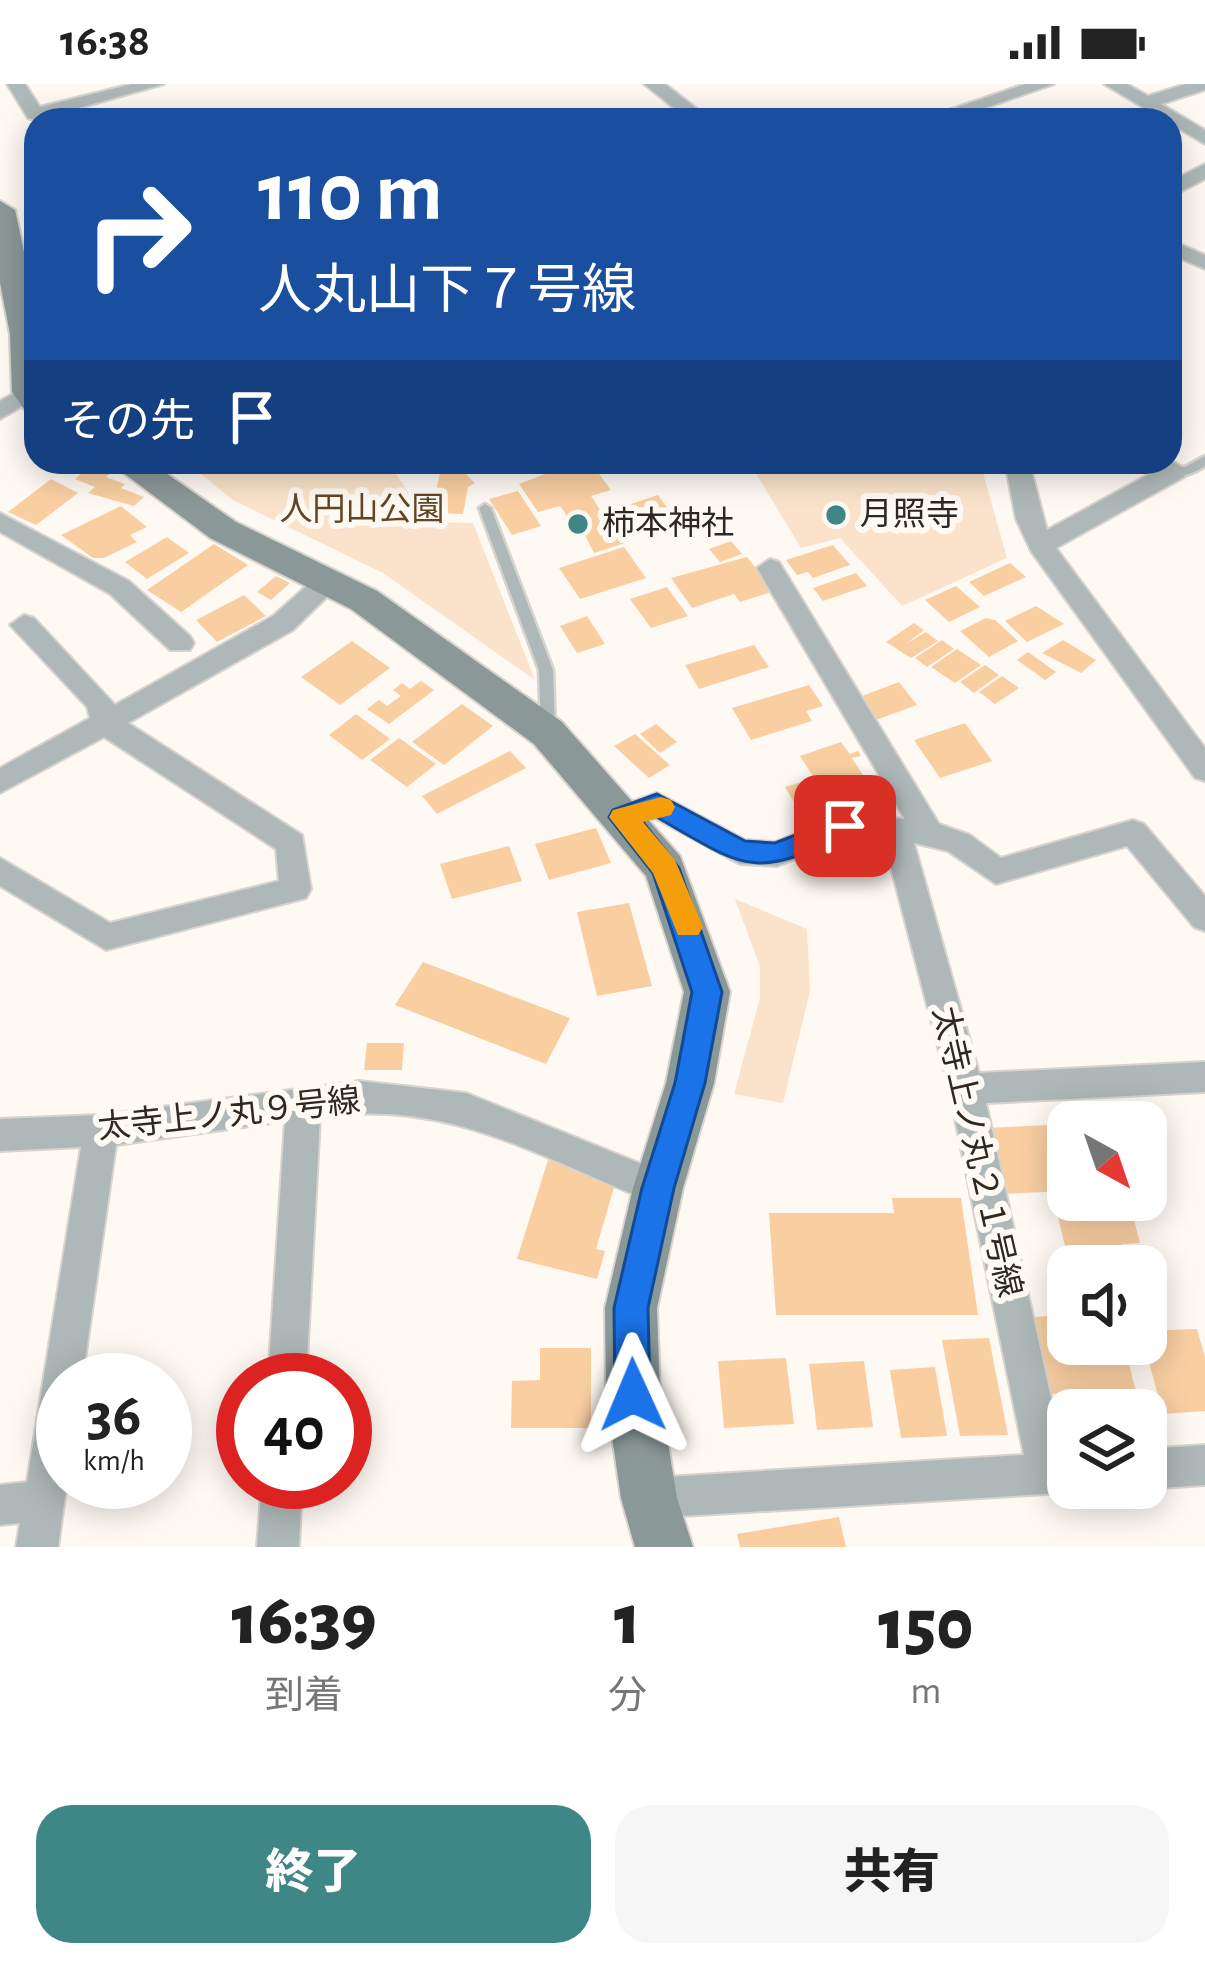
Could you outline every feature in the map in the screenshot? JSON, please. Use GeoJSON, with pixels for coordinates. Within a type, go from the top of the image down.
{"type":"FeatureCollection","features":[{"type":"Feature","properties":{"kind":"street"},"geometry":{"type":"LineString","coordinates":[[59,108],[155,84]]}},
{"type":"Feature","properties":{"kind":"street"},"geometry":{"type":"LineString","coordinates":[[653,84],[685,108]]}},
{"type":"Feature","properties":{"kind":"street"},"geometry":{"type":"LineString","coordinates":[[988,108],[1045,84]]}},
{"type":"Feature","properties":{"kind":"street"},"geometry":{"type":"LineString","coordinates":[[1113,84],[1154,108]]}},
{"type":"Feature","properties":{"kind":"street"},"geometry":{"type":"LineString","coordinates":[[1146,104],[1205,84]]}},
{"type":"Feature","properties":{"kind":"street"},"geometry":{"type":"LineString","coordinates":[[0,210],[24,306]]}},
{"type":"Feature","properties":{"kind":"street"},"geometry":{"type":"LineString","coordinates":[[143,474],[223,530],[364,600],[548,733],[665,868],[707,992],[690,1083],[658,1188],[631,1308],[633,1395],[649,1498],[664,1547]]}},
{"type":"Feature","properties":{"kind":"street"},"geometry":{"type":"LineString","coordinates":[[1020,474],[1040,545],[1205,770]]}},
{"type":"Feature","properties":{"kind":"street"},"geometry":{"type":"LineString","coordinates":[[1040,545],[1155,474]]}},
{"type":"Feature","properties":{"kind":"street"},"geometry":{"type":"LineString","coordinates":[[0,521],[131,591],[155,611],[179,643]]}},
{"type":"Feature","properties":{"kind":"street","name":"太寺上ノ丸２１号線"},"geometry":{"type":"LineString","coordinates":[[770,568],[912,832],[966,1088],[1047,1427]]}},
{"type":"Feature","properties":{"kind":"street"},"geometry":{"type":"LineString","coordinates":[[0,782],[283,623],[329,580]]}},
{"type":"Feature","properties":{"kind":"street"},"geometry":{"type":"LineString","coordinates":[[0,870],[106,937],[295,889],[291,843],[105,723],[100,703],[24,625]]}},
{"type":"Feature","properties":{"kind":"street"},"geometry":{"type":"LineString","coordinates":[[623,817],[657,805],[740,852],[777,854],[845,826],[912,832],[958,843],[996,872],[1133,832],[1205,919]]}},
{"type":"Feature","properties":{"kind":"street"},"geometry":{"type":"LineString","coordinates":[[966,1088],[1205,1077]]}},
{"type":"Feature","properties":{"kind":"street","name":"太寺上ノ丸９号線"},"geometry":{"type":"LineString","coordinates":[[0,1135],[101,1131],[359,1096],[466,1108],[658,1188]]}},
{"type":"Feature","properties":{"kind":"street"},"geometry":{"type":"LineString","coordinates":[[289,1353],[303,1106]]}},
{"type":"Feature","properties":{"kind":"street"},"geometry":{"type":"LineString","coordinates":[[67,1353],[101,1131]]}},
{"type":"Feature","properties":{"kind":"street"},"geometry":{"type":"LineString","coordinates":[[1167,1467],[1205,1465]]}},
{"type":"Feature","properties":{"kind":"street"},"geometry":{"type":"LineString","coordinates":[[649,1498],[1047,1474]]}},
{"type":"Feature","properties":{"kind":"street"},"geometry":{"type":"LineString","coordinates":[[0,1504],[36,1501]]}},
{"type":"Feature","properties":{"kind":"street"},"geometry":{"type":"LineString","coordinates":[[37,1547],[43,1509]]}},
{"type":"Feature","properties":{"kind":"street"},"geometry":{"type":"LineString","coordinates":[[278,1547],[280,1509]]}},
{"type":"Feature","properties":{"kind":"lane"},"geometry":{"type":"LineString","coordinates":[[485,508],[545,670],[548,733]]}},
{"type":"Feature","properties":{"kind":"green space","name":"人円山公園"},"geometry":{"type":"Polygon","coordinates":[[[201,474],[396,474],[428,522],[473,523],[535,680],[383,573],[233,500],[201,474]]]}},
{"type":"Feature","properties":{"kind":"green space","name":"月照寺"},"geometry":{"type":"Polygon","coordinates":[[[756,474],[983,474],[1007,558],[902,606],[840,538],[801,548],[756,474]]]}},
{"type":"Feature","properties":{"kind":"green space"},"geometry":{"type":"Polygon","coordinates":[[[735,899],[807,929],[810,991],[783,1103],[734,1094],[760,998],[760,967],[735,899]]]}},
{"type":"Feature","properties":{"kind":"building"},"geometry":{"type":"Polygon","coordinates":[[[81,474],[109,474],[106,477],[125,484],[121,488],[144,497],[134,506],[88,493],[95,487],[75,479],[81,474]]]}},
{"type":"Feature","properties":{"kind":"building"},"geometry":{"type":"Polygon","coordinates":[[[440,474],[466,474],[475,483],[468,487],[463,514],[441,513],[445,492],[436,491],[440,474]]]}},
{"type":"Feature","properties":{"kind":"building"},"geometry":{"type":"Polygon","coordinates":[[[545,474],[599,474],[611,490],[591,496],[603,514],[597,515],[605,527],[613,525],[625,543],[594,553],[578,521],[572,523],[560,506],[538,512],[519,484],[545,474]]]}},
{"type":"Feature","properties":{"kind":"building"},"geometry":{"type":"Polygon","coordinates":[[[51,479],[78,493],[36,525],[8,512],[51,479]]]}},
{"type":"Feature","properties":{"kind":"building"},"geometry":{"type":"Polygon","coordinates":[[[518,491],[541,526],[512,535],[489,499],[518,491]]]}},
{"type":"Feature","properties":{"kind":"building"},"geometry":{"type":"Polygon","coordinates":[[[658,495],[680,525],[647,536],[625,506],[658,495]]]}},
{"type":"Feature","properties":{"kind":"building"},"geometry":{"type":"Polygon","coordinates":[[[121,506],[147,527],[130,535],[137,542],[104,558],[93,558],[61,535],[121,506]]]}},
{"type":"Feature","properties":{"kind":"building"},"geometry":{"type":"Polygon","coordinates":[[[167,537],[189,553],[147,579],[125,562],[167,537]]]}},
{"type":"Feature","properties":{"kind":"building"},"geometry":{"type":"Polygon","coordinates":[[[731,541],[742,554],[720,562],[709,549],[731,541]]]}},
{"type":"Feature","properties":{"kind":"building"},"geometry":{"type":"Polygon","coordinates":[[[214,544],[248,565],[181,612],[147,590],[214,544]]]}},
{"type":"Feature","properties":{"kind":"building"},"geometry":{"type":"Polygon","coordinates":[[[833,545],[850,565],[813,578],[808,572],[797,575],[786,560],[833,545]]]}},
{"type":"Feature","properties":{"kind":"building"},"geometry":{"type":"Polygon","coordinates":[[[624,547],[646,578],[580,599],[559,568],[624,547]]]}},
{"type":"Feature","properties":{"kind":"building"},"geometry":{"type":"Polygon","coordinates":[[[747,557],[774,591],[740,602],[734,594],[692,608],[671,578],[747,557]]]}},
{"type":"Feature","properties":{"kind":"building"},"geometry":{"type":"Polygon","coordinates":[[[1010,563],[1026,577],[984,596],[969,582],[1010,563]]]}},
{"type":"Feature","properties":{"kind":"building"},"geometry":{"type":"Polygon","coordinates":[[[856,573],[867,586],[823,601],[813,588],[856,573]]]}},
{"type":"Feature","properties":{"kind":"building"},"geometry":{"type":"Polygon","coordinates":[[[276,576],[290,583],[271,600],[257,592],[276,576]]]}},
{"type":"Feature","properties":{"kind":"building"},"geometry":{"type":"Polygon","coordinates":[[[956,586],[980,607],[949,622],[925,600],[956,586]]]}},
{"type":"Feature","properties":{"kind":"building"},"geometry":{"type":"Polygon","coordinates":[[[667,587],[688,616],[651,628],[630,599],[667,587]]]}},
{"type":"Feature","properties":{"kind":"building"},"geometry":{"type":"Polygon","coordinates":[[[244,595],[266,616],[217,642],[196,620],[244,595]]]}},
{"type":"Feature","properties":{"kind":"building"},"geometry":{"type":"Polygon","coordinates":[[[1036,606],[1064,624],[1027,642],[1005,621],[1036,606]]]}},
{"type":"Feature","properties":{"kind":"building"},"geometry":{"type":"Polygon","coordinates":[[[587,616],[605,644],[577,653],[560,626],[587,616]]]}},
{"type":"Feature","properties":{"kind":"building"},"geometry":{"type":"Polygon","coordinates":[[[986,618],[995,620],[1018,641],[989,657],[960,631],[986,618]]]}},
{"type":"Feature","properties":{"kind":"building"},"geometry":{"type":"Polygon","coordinates":[[[914,623],[924,630],[906,644],[926,632],[938,641],[911,658],[886,642],[914,623]]]}},
{"type":"Feature","properties":{"kind":"building"},"geometry":{"type":"Polygon","coordinates":[[[942,640],[954,649],[927,667],[915,658],[942,640]]]}},
{"type":"Feature","properties":{"kind":"building"},"geometry":{"type":"Polygon","coordinates":[[[1063,640],[1096,660],[1081,673],[1042,653],[1063,640]]]}},
{"type":"Feature","properties":{"kind":"building"},"geometry":{"type":"Polygon","coordinates":[[[352,641],[390,668],[340,705],[301,677],[352,641]]]}},
{"type":"Feature","properties":{"kind":"building"},"geometry":{"type":"Polygon","coordinates":[[[754,645],[769,667],[699,689],[685,665],[754,645]]]}},
{"type":"Feature","properties":{"kind":"building"},"geometry":{"type":"Polygon","coordinates":[[[957,649],[981,665],[955,683],[931,667],[957,649]]]}},
{"type":"Feature","properties":{"kind":"building"},"geometry":{"type":"Polygon","coordinates":[[[1028,652],[1056,672],[1045,680],[1017,660],[1028,652]]]}},
{"type":"Feature","properties":{"kind":"building"},"geometry":{"type":"Polygon","coordinates":[[[985,665],[999,675],[974,693],[960,682],[985,665]]]}},
{"type":"Feature","properties":{"kind":"building"},"geometry":{"type":"Polygon","coordinates":[[[1002,676],[1019,688],[995,704],[979,692],[1002,676]]]}},
{"type":"Feature","properties":{"kind":"building"},"geometry":{"type":"Polygon","coordinates":[[[421,681],[434,690],[389,724],[367,709],[379,700],[387,706],[401,696],[393,690],[402,683],[410,689],[421,681]]]}},
{"type":"Feature","properties":{"kind":"building"},"geometry":{"type":"Polygon","coordinates":[[[899,682],[917,705],[876,720],[857,698],[899,682]]]}},
{"type":"Feature","properties":{"kind":"building"},"geometry":{"type":"Polygon","coordinates":[[[809,685],[823,706],[806,711],[812,721],[751,740],[732,708],[809,685]]]}},
{"type":"Feature","properties":{"kind":"building"},"geometry":{"type":"Polygon","coordinates":[[[462,704],[493,726],[444,765],[412,742],[462,704]]]}},
{"type":"Feature","properties":{"kind":"building"},"geometry":{"type":"Polygon","coordinates":[[[356,714],[390,739],[362,760],[329,735],[356,714]]]}},
{"type":"Feature","properties":{"kind":"building"},"geometry":{"type":"Polygon","coordinates":[[[965,723],[992,761],[940,778],[914,740],[965,723]]]}},
{"type":"Feature","properties":{"kind":"building"},"geometry":{"type":"Polygon","coordinates":[[[656,724],[677,742],[660,753],[640,734],[656,724]]]}},
{"type":"Feature","properties":{"kind":"building"},"geometry":{"type":"Polygon","coordinates":[[[635,734],[670,765],[649,778],[614,746],[635,734]]]}},
{"type":"Feature","properties":{"kind":"building"},"geometry":{"type":"Polygon","coordinates":[[[399,738],[436,764],[407,787],[370,760],[399,738]]]}},
{"type":"Feature","properties":{"kind":"building"},"geometry":{"type":"Polygon","coordinates":[[[841,742],[850,754],[858,751],[861,756],[852,758],[866,780],[857,783],[865,796],[839,805],[833,795],[797,807],[785,787],[814,778],[800,756],[841,742]]]}},
{"type":"Feature","properties":{"kind":"building"},"geometry":{"type":"Polygon","coordinates":[[[510,751],[526,768],[437,814],[422,796],[510,751]]]}},
{"type":"Feature","properties":{"kind":"building"},"geometry":{"type":"Polygon","coordinates":[[[596,828],[611,863],[549,880],[535,844],[596,828]]]}},
{"type":"Feature","properties":{"kind":"building"},"geometry":{"type":"Polygon","coordinates":[[[509,846],[522,881],[452,899],[440,864],[509,846]]]}},
{"type":"Feature","properties":{"kind":"building"},"geometry":{"type":"Polygon","coordinates":[[[629,903],[652,986],[597,996],[577,912],[629,903]]]}},
{"type":"Feature","properties":{"kind":"building"},"geometry":{"type":"Polygon","coordinates":[[[423,962],[570,1018],[546,1064],[395,1005],[423,962]]]}},
{"type":"Feature","properties":{"kind":"building"},"geometry":{"type":"Polygon","coordinates":[[[367,1043],[404,1043],[402,1070],[364,1070],[367,1043]]]}},
{"type":"Feature","properties":{"kind":"building"},"geometry":{"type":"Polygon","coordinates":[[[1047,1125],[1047,1192],[1002,1194],[987,1128],[1047,1125]]]}},
{"type":"Feature","properties":{"kind":"building"},"geometry":{"type":"Polygon","coordinates":[[[548,1160],[617,1177],[596,1249],[605,1251],[597,1279],[517,1259],[548,1160]]]}},
{"type":"Feature","properties":{"kind":"building"},"geometry":{"type":"Polygon","coordinates":[[[892,1198],[961,1198],[978,1315],[776,1315],[769,1213],[894,1213],[892,1198]]]}},
{"type":"Feature","properties":{"kind":"building"},"geometry":{"type":"Polygon","coordinates":[[[1059,1221],[1134,1221],[1140,1243],[1122,1245],[1065,1245],[1059,1221]]]}},
{"type":"Feature","properties":{"kind":"building"},"geometry":{"type":"Polygon","coordinates":[[[1047,1316],[1047,1365],[1129,1365],[1135,1389],[1049,1389],[1033,1317],[1047,1316]]]}},
{"type":"Feature","properties":{"kind":"building"},"geometry":{"type":"Polygon","coordinates":[[[1197,1329],[1205,1357],[1205,1411],[1167,1414],[1167,1389],[1156,1389],[1150,1365],[1167,1365],[1167,1330],[1197,1329]]]}},
{"type":"Feature","properties":{"kind":"building"},"geometry":{"type":"Polygon","coordinates":[[[989,1338],[1008,1435],[960,1436],[942,1340],[989,1338]]]}},
{"type":"Feature","properties":{"kind":"building"},"geometry":{"type":"Polygon","coordinates":[[[540,1348],[591,1348],[591,1428],[511,1428],[512,1381],[540,1380],[540,1348]]]}},
{"type":"Feature","properties":{"kind":"building"},"geometry":{"type":"Polygon","coordinates":[[[786,1358],[794,1424],[724,1428],[718,1361],[786,1358]]]}},
{"type":"Feature","properties":{"kind":"building"},"geometry":{"type":"Polygon","coordinates":[[[864,1361],[873,1427],[817,1430],[809,1364],[864,1361]]]}},
{"type":"Feature","properties":{"kind":"building"},"geometry":{"type":"Polygon","coordinates":[[[935,1367],[947,1436],[901,1438],[890,1370],[935,1367]]]}},
{"type":"Feature","properties":{"kind":"building"},"geometry":{"type":"Polygon","coordinates":[[[839,1517],[846,1547],[740,1547],[737,1534],[839,1517]]]}},
{"type":"Feature","properties":{"kind":"slow traffic"},"geometry":{"type":"LineString","coordinates":[[661,807],[623,817],[665,868],[688,927]]}},
{"type":"Feature","properties":{"kind":"place","name":"月照寺"},"geometry":{"type":"Point","coordinates":[836,515]}},
{"type":"Feature","properties":{"kind":"place","name":"柿本神社"},"geometry":{"type":"Point","coordinates":[578,524]}},
{"type":"Feature","properties":{"kind":"route"},"geometry":{"type":"LineString","coordinates":[[633,1395],[631,1308],[658,1188],[690,1083],[707,992],[665,868],[623,817],[657,805],[740,852],[777,854],[845,826]]}}]}
